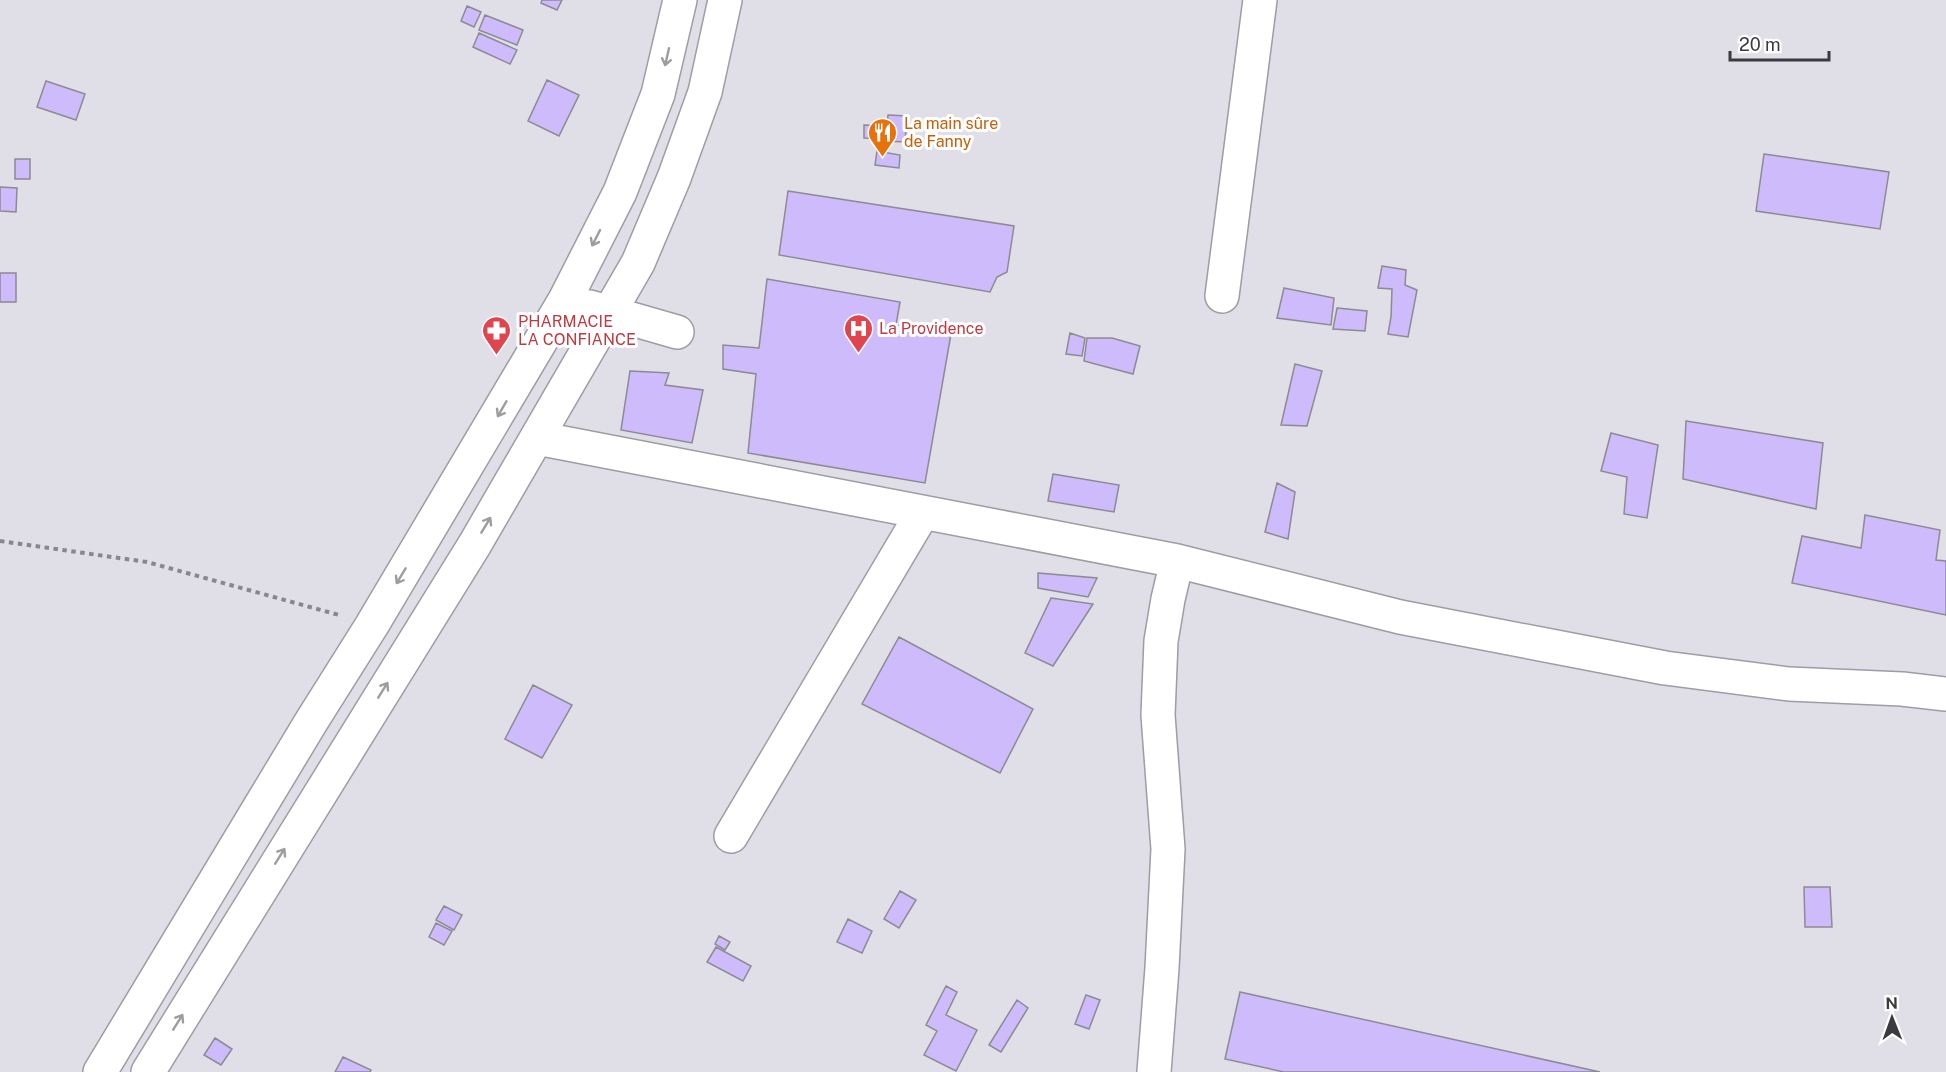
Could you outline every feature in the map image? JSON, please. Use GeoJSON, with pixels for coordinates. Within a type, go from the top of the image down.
{"type":"FeatureCollection","features":[{"type":"Feature","properties":{"kind":"street"},"geometry":{"type":"LineString","coordinates":[[100,1072],[372,624],[565,300],[620,192],[658,94],[680,0]]}},
{"type":"Feature","properties":{"kind":"street"},"geometry":{"type":"LineString","coordinates":[[147,1072],[475,544],[638,263],[674,178],[705,92],[725,0]]}},
{"type":"Feature","properties":{"kind":"street"},"geometry":{"type":"LineString","coordinates":[[1221,296],[1260,0]]}},
{"type":"Feature","properties":{"kind":"street"},"geometry":{"type":"LineString","coordinates":[[565,300],[677,332]]}},
{"type":"Feature","properties":{"kind":"street"},"geometry":{"type":"LineString","coordinates":[[537,438],[1177,561],[1400,617],[1665,668],[1789,684],[1902,689],[1946,694]]}},
{"type":"Feature","properties":{"kind":"street"},"geometry":{"type":"LineString","coordinates":[[731,836],[923,512]]}},
{"type":"Feature","properties":{"kind":"street"},"geometry":{"type":"LineString","coordinates":[[1154,1072],[1168,849],[1158,716],[1161,641],[1177,561]]}},
{"type":"Feature","properties":{"kind":"path"},"geometry":{"type":"LineString","coordinates":[[0,541],[147,562],[372,624]]}},
{"type":"Feature","properties":{"kind":"building"},"geometry":{"type":"Polygon","coordinates":[[[542,0],[562,0],[557,10],[541,3],[542,0]]]}},
{"type":"Feature","properties":{"kind":"building"},"geometry":{"type":"Polygon","coordinates":[[[467,6],[481,12],[474,27],[461,21],[467,6]]]}},
{"type":"Feature","properties":{"kind":"building"},"geometry":{"type":"Polygon","coordinates":[[[485,15],[523,30],[517,45],[479,30],[485,15]]]}},
{"type":"Feature","properties":{"kind":"building"},"geometry":{"type":"Polygon","coordinates":[[[479,33],[517,50],[510,64],[473,47],[479,33]]]}},
{"type":"Feature","properties":{"kind":"building"},"geometry":{"type":"Polygon","coordinates":[[[547,80],[579,95],[559,136],[528,121],[547,80]]]}},
{"type":"Feature","properties":{"kind":"building"},"geometry":{"type":"Polygon","coordinates":[[[46,81],[85,94],[76,120],[37,107],[46,81]]]}},
{"type":"Feature","properties":{"kind":"building"},"geometry":{"type":"Polygon","coordinates":[[[888,115],[907,116],[905,142],[886,141],[888,115]]]}},
{"type":"Feature","properties":{"kind":"building"},"geometry":{"type":"Polygon","coordinates":[[[864,125],[885,126],[885,139],[864,138],[864,125]]]}},
{"type":"Feature","properties":{"kind":"building"},"geometry":{"type":"Polygon","coordinates":[[[877,151],[900,155],[899,168],[875,165],[877,151]]]}},
{"type":"Feature","properties":{"kind":"building"},"geometry":{"type":"Polygon","coordinates":[[[1764,154],[1889,172],[1880,229],[1756,211],[1764,154]]]}},
{"type":"Feature","properties":{"kind":"building"},"geometry":{"type":"Polygon","coordinates":[[[15,159],[30,159],[30,179],[15,179],[15,159]]]}},
{"type":"Feature","properties":{"kind":"building"},"geometry":{"type":"Polygon","coordinates":[[[0,187],[17,188],[16,212],[0,211],[0,187]]]}},
{"type":"Feature","properties":{"kind":"building"},"geometry":{"type":"Polygon","coordinates":[[[788,191],[1014,226],[1007,272],[997,277],[990,292],[779,255],[788,191]]]}},
{"type":"Feature","properties":{"kind":"building"},"geometry":{"type":"Polygon","coordinates":[[[1382,266],[1406,270],[1405,285],[1417,290],[1408,337],[1388,334],[1392,289],[1378,288],[1382,266]]]}},
{"type":"Feature","properties":{"kind":"building"},"geometry":{"type":"Polygon","coordinates":[[[0,273],[16,273],[16,302],[0,302],[0,273]]]}},
{"type":"Feature","properties":{"kind":"building"},"geometry":{"type":"Polygon","coordinates":[[[767,279],[900,302],[896,325],[951,334],[925,483],[748,453],[756,374],[723,369],[723,345],[759,348],[767,279]]]}},
{"type":"Feature","properties":{"kind":"building"},"geometry":{"type":"Polygon","coordinates":[[[1284,288],[1334,298],[1331,325],[1277,318],[1284,288]]]}},
{"type":"Feature","properties":{"kind":"building"},"geometry":{"type":"Polygon","coordinates":[[[1337,308],[1367,311],[1365,331],[1333,329],[1337,308]]]}},
{"type":"Feature","properties":{"kind":"building"},"geometry":{"type":"Polygon","coordinates":[[[1070,333],[1085,338],[1082,356],[1066,354],[1070,333]]]}},
{"type":"Feature","properties":{"kind":"building"},"geometry":{"type":"Polygon","coordinates":[[[1087,338],[1112,338],[1140,346],[1133,374],[1084,361],[1087,338]]]}},
{"type":"Feature","properties":{"kind":"building"},"geometry":{"type":"Polygon","coordinates":[[[1295,364],[1322,371],[1307,426],[1281,425],[1295,364]]]}},
{"type":"Feature","properties":{"kind":"building"},"geometry":{"type":"Polygon","coordinates":[[[630,371],[669,373],[665,385],[703,390],[692,443],[621,430],[630,371]]]}},
{"type":"Feature","properties":{"kind":"building"},"geometry":{"type":"Polygon","coordinates":[[[1686,421],[1823,443],[1816,509],[1683,479],[1686,421]]]}},
{"type":"Feature","properties":{"kind":"building"},"geometry":{"type":"Polygon","coordinates":[[[1611,433],[1658,445],[1647,518],[1624,514],[1627,477],[1601,471],[1611,433]]]}},
{"type":"Feature","properties":{"kind":"building"},"geometry":{"type":"Polygon","coordinates":[[[1053,474],[1119,485],[1114,512],[1048,501],[1053,474]]]}},
{"type":"Feature","properties":{"kind":"building"},"geometry":{"type":"Polygon","coordinates":[[[1277,483],[1295,492],[1288,539],[1265,532],[1277,483]]]}},
{"type":"Feature","properties":{"kind":"building"},"geometry":{"type":"Polygon","coordinates":[[[1865,515],[1940,530],[1936,560],[1946,561],[1946,615],[1792,583],[1802,536],[1861,548],[1865,515]]]}},
{"type":"Feature","properties":{"kind":"building"},"geometry":{"type":"Polygon","coordinates":[[[1038,573],[1097,578],[1088,597],[1038,588],[1038,573]]]}},
{"type":"Feature","properties":{"kind":"building"},"geometry":{"type":"Polygon","coordinates":[[[1051,598],[1093,604],[1053,666],[1025,653],[1051,598]]]}},
{"type":"Feature","properties":{"kind":"building"},"geometry":{"type":"Polygon","coordinates":[[[899,637],[1033,709],[1000,773],[862,704],[899,637]]]}},
{"type":"Feature","properties":{"kind":"building"},"geometry":{"type":"Polygon","coordinates":[[[533,685],[572,705],[542,758],[505,739],[533,685]]]}},
{"type":"Feature","properties":{"kind":"building"},"geometry":{"type":"Polygon","coordinates":[[[1804,887],[1830,887],[1832,927],[1805,927],[1804,887]]]}},
{"type":"Feature","properties":{"kind":"building"},"geometry":{"type":"Polygon","coordinates":[[[900,891],[916,900],[899,928],[884,919],[900,891]]]}},
{"type":"Feature","properties":{"kind":"building"},"geometry":{"type":"Polygon","coordinates":[[[444,906],[462,915],[454,930],[436,920],[444,906]]]}},
{"type":"Feature","properties":{"kind":"building"},"geometry":{"type":"Polygon","coordinates":[[[848,919],[872,931],[862,953],[837,942],[848,919]]]}},
{"type":"Feature","properties":{"kind":"building"},"geometry":{"type":"Polygon","coordinates":[[[436,923],[452,931],[444,945],[429,937],[436,923]]]}},
{"type":"Feature","properties":{"kind":"building"},"geometry":{"type":"Polygon","coordinates":[[[719,936],[730,942],[725,950],[715,944],[719,936]]]}},
{"type":"Feature","properties":{"kind":"building"},"geometry":{"type":"Polygon","coordinates":[[[716,947],[751,966],[743,981],[707,962],[716,947]]]}},
{"type":"Feature","properties":{"kind":"building"},"geometry":{"type":"Polygon","coordinates":[[[946,986],[957,992],[946,1015],[977,1030],[956,1071],[924,1055],[937,1031],[926,1025],[946,986]]]}},
{"type":"Feature","properties":{"kind":"building"},"geometry":{"type":"Polygon","coordinates":[[[1240,992],[1600,1072],[1284,1072],[1225,1059],[1240,992]]]}},
{"type":"Feature","properties":{"kind":"building"},"geometry":{"type":"Polygon","coordinates":[[[1086,995],[1100,1000],[1089,1029],[1075,1024],[1086,995]]]}},
{"type":"Feature","properties":{"kind":"building"},"geometry":{"type":"Polygon","coordinates":[[[1017,1000],[1028,1008],[1001,1052],[989,1045],[1017,1000]]]}},
{"type":"Feature","properties":{"kind":"building"},"geometry":{"type":"Polygon","coordinates":[[[215,1038],[232,1049],[221,1065],[204,1055],[215,1038]]]}},
{"type":"Feature","properties":{"kind":"building"},"geometry":{"type":"Polygon","coordinates":[[[343,1057],[371,1070],[370,1072],[335,1072],[343,1057]]]}},
{"type":"Feature","properties":{"kind":"place","name":"La main sûre de Fanny"},"geometry":{"type":"Point","coordinates":[883,158]}},
{"type":"Feature","properties":{"kind":"place","name":"La Providence"},"geometry":{"type":"Point","coordinates":[858,354]}},
{"type":"Feature","properties":{"kind":"place","name":"PHARMACIE LA CONFIANCE"},"geometry":{"type":"Point","coordinates":[497,356]}}]}
